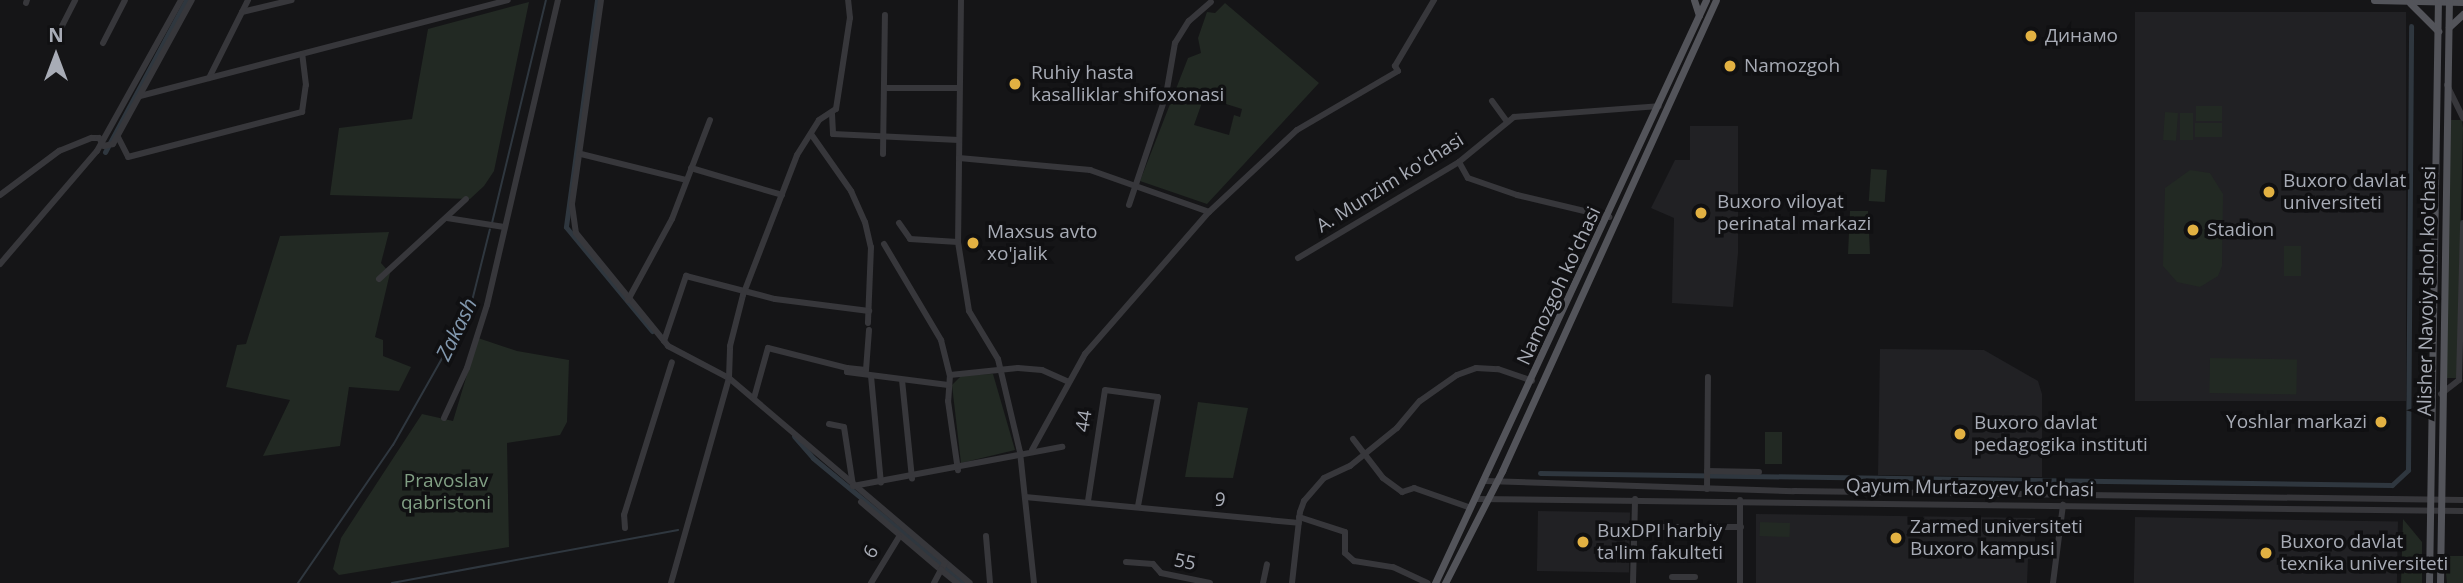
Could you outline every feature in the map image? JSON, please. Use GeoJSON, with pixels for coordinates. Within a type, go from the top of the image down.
{"type":"FeatureCollection","features":[{"type":"Feature","properties":{"kind":"main road"},"geometry":{"type":"LineString","coordinates":[[1694,0],[1699,15]]}},
{"type":"Feature","properties":{"kind":"main road","name":"Namozgoh ko'chasi"},"geometry":{"type":"LineString","coordinates":[[1435,583],[1486,481],[1706,0]]}},
{"type":"Feature","properties":{"kind":"main road","name":"Namozgoh ko'chasi"},"geometry":{"type":"LineString","coordinates":[[1445,583],[1496,482],[1716,0]]}},
{"type":"Feature","properties":{"kind":"main road"},"geometry":{"type":"LineString","coordinates":[[2374,0],[2463,2]]}},
{"type":"Feature","properties":{"kind":"main road"},"geometry":{"type":"LineString","coordinates":[[2406,1],[2422,10],[2438,31]]}},
{"type":"Feature","properties":{"kind":"main road","name":"Alisher Navoiy shoh ko'chasi"},"geometry":{"type":"LineString","coordinates":[[2428,582],[2438,1]]}},
{"type":"Feature","properties":{"kind":"main road","name":"Alisher Navoiy shoh ko'chasi"},"geometry":{"type":"LineString","coordinates":[[2440,583],[2449,1]]}},
{"type":"Feature","properties":{"kind":"main road"},"geometry":{"type":"LineString","coordinates":[[2449,28],[2463,13]]}},
{"type":"Feature","properties":{"kind":"main road"},"geometry":{"type":"LineString","coordinates":[[1607,220],[1612,231]]}},
{"type":"Feature","properties":{"kind":"street"},"geometry":{"type":"LineString","coordinates":[[62,26],[75,0]]}},
{"type":"Feature","properties":{"kind":"street"},"geometry":{"type":"LineString","coordinates":[[103,43],[125,0]]}},
{"type":"Feature","properties":{"kind":"street"},"geometry":{"type":"LineString","coordinates":[[0,264],[103,142],[181,0]]}},
{"type":"Feature","properties":{"kind":"street"},"geometry":{"type":"LineString","coordinates":[[0,195],[59,151],[92,138],[108,146],[118,137],[192,0]]}},
{"type":"Feature","properties":{"kind":"street"},"geometry":{"type":"LineString","coordinates":[[209,78],[248,0]]}},
{"type":"Feature","properties":{"kind":"street"},"geometry":{"type":"LineString","coordinates":[[242,12],[292,0]]}},
{"type":"Feature","properties":{"kind":"street"},"geometry":{"type":"LineString","coordinates":[[140,96],[508,0]]}},
{"type":"Feature","properties":{"kind":"street"},"geometry":{"type":"LineString","coordinates":[[444,418],[472,355],[500,227],[558,0]]}},
{"type":"Feature","properties":{"kind":"street"},"geometry":{"type":"LineString","coordinates":[[601,0],[571,221],[628,300],[664,341],[754,398],[943,567],[957,583]]}},
{"type":"Feature","properties":{"kind":"street"},"geometry":{"type":"LineString","coordinates":[[848,0],[841,88],[832,114],[833,134],[884,139],[959,140]]}},
{"type":"Feature","properties":{"kind":"street"},"geometry":{"type":"LineString","coordinates":[[961,0],[958,242],[969,311],[1000,369],[1020,452],[1034,583]]}},
{"type":"Feature","properties":{"kind":"street"},"geometry":{"type":"LineString","coordinates":[[1032,450],[1067,381],[1209,212],[1297,130],[1398,71],[1395,66],[1434,0]]}},
{"type":"Feature","properties":{"kind":"street"},"geometry":{"type":"LineString","coordinates":[[1129,205],[1166,94],[1175,43],[1189,21],[1213,1]]}},
{"type":"Feature","properties":{"kind":"street"},"geometry":{"type":"LineString","coordinates":[[883,154],[885,15]]}},
{"type":"Feature","properties":{"kind":"street"},"geometry":{"type":"LineString","coordinates":[[118,137],[128,157],[302,112],[306,85],[302,54]]}},
{"type":"Feature","properties":{"kind":"street"},"geometry":{"type":"LineString","coordinates":[[2447,84],[2463,118]]}},
{"type":"Feature","properties":{"kind":"street"},"geometry":{"type":"LineString","coordinates":[[884,88],[958,89]]}},
{"type":"Feature","properties":{"kind":"street"},"geometry":{"type":"LineString","coordinates":[[1492,101],[1507,122]]}},
{"type":"Feature","properties":{"kind":"street","name":"A. Munzim ko'chasi"},"geometry":{"type":"LineString","coordinates":[[1298,258],[1459,162],[1507,122],[1576,109],[1659,106]]}},
{"type":"Feature","properties":{"kind":"street"},"geometry":{"type":"LineString","coordinates":[[671,583],[728,381],[730,346],[745,292],[782,195],[811,134],[819,120],[832,114]]}},
{"type":"Feature","properties":{"kind":"street"},"geometry":{"type":"LineString","coordinates":[[628,300],[672,219],[710,120]]}},
{"type":"Feature","properties":{"kind":"street"},"geometry":{"type":"LineString","coordinates":[[754,398],[768,348],[847,368],[866,370],[871,247],[865,222],[851,191],[811,134]]}},
{"type":"Feature","properties":{"kind":"street"},"geometry":{"type":"LineString","coordinates":[[581,154],[686,180]]}},
{"type":"Feature","properties":{"kind":"street"},"geometry":{"type":"LineString","coordinates":[[959,158],[1090,170],[1209,212]]}},
{"type":"Feature","properties":{"kind":"street"},"geometry":{"type":"LineString","coordinates":[[1459,162],[1468,178],[1517,195],[1607,220]]}},
{"type":"Feature","properties":{"kind":"street"},"geometry":{"type":"LineString","coordinates":[[691,168],[782,195]]}},
{"type":"Feature","properties":{"kind":"street"},"geometry":{"type":"LineString","coordinates":[[379,279],[466,199]]}},
{"type":"Feature","properties":{"kind":"street"},"geometry":{"type":"LineString","coordinates":[[447,218],[500,227]]}},
{"type":"Feature","properties":{"kind":"street"},"geometry":{"type":"LineString","coordinates":[[899,223],[910,239],[958,242]]}},
{"type":"Feature","properties":{"kind":"street"},"geometry":{"type":"LineString","coordinates":[[2441,394],[2459,380],[2463,223]]}},
{"type":"Feature","properties":{"kind":"street"},"geometry":{"type":"LineString","coordinates":[[884,244],[941,340],[950,375],[948,385],[958,470]]}},
{"type":"Feature","properties":{"kind":"street"},"geometry":{"type":"LineString","coordinates":[[664,341],[686,276],[745,292],[869,311]]}},
{"type":"Feature","properties":{"kind":"street"},"geometry":{"type":"LineString","coordinates":[[625,528],[624,515],[673,362]]}},
{"type":"Feature","properties":{"kind":"street"},"geometry":{"type":"LineString","coordinates":[[847,368],[847,372],[948,385]]}},
{"type":"Feature","properties":{"kind":"street"},"geometry":{"type":"LineString","coordinates":[[1293,581],[1299,520],[1304,501],[1324,478],[1367,453],[1420,401],[1457,375],[1476,368],[1498,369],[1532,381]]}},
{"type":"Feature","properties":{"kind":"street"},"geometry":{"type":"LineString","coordinates":[[950,375],[1000,369],[1042,370],[1067,381]]}},
{"type":"Feature","properties":{"kind":"street"},"geometry":{"type":"LineString","coordinates":[[871,376],[881,483]]}},
{"type":"Feature","properties":{"kind":"street"},"geometry":{"type":"LineString","coordinates":[[1707,489],[1708,377]]}},
{"type":"Feature","properties":{"kind":"street"},"geometry":{"type":"LineString","coordinates":[[902,380],[912,478]]}},
{"type":"Feature","properties":{"kind":"street","name":"44"},"geometry":{"type":"LineString","coordinates":[[1088,501],[1105,390],[1158,397],[1138,506]]}},
{"type":"Feature","properties":{"kind":"street"},"geometry":{"type":"LineString","coordinates":[[829,424],[844,427],[853,486]]}},
{"type":"Feature","properties":{"kind":"street"},"geometry":{"type":"LineString","coordinates":[[1353,439],[1367,453],[1383,478],[1402,492],[1414,488],[1471,508]]}},
{"type":"Feature","properties":{"kind":"street"},"geometry":{"type":"LineString","coordinates":[[853,486],[958,470],[1042,447],[1062,447]]}},
{"type":"Feature","properties":{"kind":"street"},"geometry":{"type":"LineString","coordinates":[[1707,474],[1759,472]]}},
{"type":"Feature","properties":{"kind":"street","name":"Qayum Murtazoyev ko'chasi"},"geometry":{"type":"LineString","coordinates":[[1486,481],[1749,490],[2463,500]]}},
{"type":"Feature","properties":{"kind":"street"},"geometry":{"type":"LineString","coordinates":[[1749,490],[1749,500]]}},
{"type":"Feature","properties":{"kind":"street"},"geometry":{"type":"LineString","coordinates":[[2091,495],[2091,506]]}},
{"type":"Feature","properties":{"kind":"street"},"geometry":{"type":"LineString","coordinates":[[2107,496],[2107,506]]}},
{"type":"Feature","properties":{"kind":"street","name":"9"},"geometry":{"type":"LineString","coordinates":[[1026,497],[1299,520],[1345,532],[1345,553],[1354,561],[1393,567],[1428,583]]}},
{"type":"Feature","properties":{"kind":"street","name":"Qayum Murtazoyev ko'chasi"},"geometry":{"type":"LineString","coordinates":[[1476,499],[1749,500],[2463,512]]}},
{"type":"Feature","properties":{"kind":"street"},"geometry":{"type":"LineString","coordinates":[[1633,583],[1635,499]]}},
{"type":"Feature","properties":{"kind":"street"},"geometry":{"type":"LineString","coordinates":[[1740,500],[1740,583]]}},
{"type":"Feature","properties":{"kind":"street"},"geometry":{"type":"LineString","coordinates":[[861,502],[899,537],[970,583]]}},
{"type":"Feature","properties":{"kind":"street"},"geometry":{"type":"LineString","coordinates":[[2053,583],[2063,505]]}},
{"type":"Feature","properties":{"kind":"street"},"geometry":{"type":"LineString","coordinates":[[1634,527],[1741,527]]}},
{"type":"Feature","properties":{"kind":"street"},"geometry":{"type":"LineString","coordinates":[[986,536],[990,583]]}},
{"type":"Feature","properties":{"kind":"street","name":"6"},"geometry":{"type":"LineString","coordinates":[[872,583],[899,537]]}},
{"type":"Feature","properties":{"kind":"street","name":"55"},"geometry":{"type":"LineString","coordinates":[[1126,562],[1153,564],[1160,573],[1210,583]]}},
{"type":"Feature","properties":{"kind":"street"},"geometry":{"type":"LineString","coordinates":[[1263,583],[1267,564]]}},
{"type":"Feature","properties":{"kind":"street"},"geometry":{"type":"LineString","coordinates":[[934,583],[943,567]]}},
{"type":"Feature","properties":{"kind":"street"},"geometry":{"type":"LineString","coordinates":[[1672,577],[1685,580],[1695,577]]}},
{"type":"Feature","properties":{"kind":"shaded area","name":"Buxoro davlat universiteti"},"geometry":{"type":"Polygon","coordinates":[[[2135,12],[2406,12],[2406,401],[2135,401],[2135,12]]]}},
{"type":"Feature","properties":{"kind":"shaded area","name":"Buxoro viloyat perinatal markazi"},"geometry":{"type":"Polygon","coordinates":[[[1690,126],[1738,126],[1738,253],[1733,307],[1672,303],[1674,218],[1651,208],[1675,160],[1690,160],[1690,126]]]}},
{"type":"Feature","properties":{"kind":"shaded area","name":"Buxoro davlat pedagogika instituti"},"geometry":{"type":"Polygon","coordinates":[[[1880,349],[1984,350],[2038,381],[2042,394],[2042,477],[1878,475],[1880,349]]]}},
{"type":"Feature","properties":{"kind":"shaded area","name":"BuxDPI harbiy ta'lim fakulteti"},"geometry":{"type":"Polygon","coordinates":[[[1538,511],[1630,513],[1629,573],[1537,571],[1538,511]]]}},
{"type":"Feature","properties":{"kind":"shaded area","name":"Zarmed universiteti Buxoro kampusi"},"geometry":{"type":"Polygon","coordinates":[[[1756,514],[2035,518],[2035,558],[2028,559],[2027,583],[1756,583],[1756,514]]]}},
{"type":"Feature","properties":{"kind":"shaded area","name":"Buxoro davlat texnika universiteti"},"geometry":{"type":"Polygon","coordinates":[[[2135,517],[2398,522],[2397,583],[2134,583],[2135,517]]]}},
{"type":"Feature","properties":{"kind":"green space"},"geometry":{"type":"Polygon","coordinates":[[[529,2],[494,171],[484,186],[470,199],[330,195],[339,128],[412,119],[428,29],[529,2]]]}},
{"type":"Feature","properties":{"kind":"green space"},"geometry":{"type":"Polygon","coordinates":[[[1225,3],[1319,83],[1207,204],[1140,181],[1188,58],[1201,53],[1198,38],[1207,12],[1215,13],[1225,3]],[[1204,97],[1194,125],[1229,135],[1234,115],[1240,117],[1242,109],[1204,97]]]}},
{"type":"Feature","properties":{"kind":"green space"},"geometry":{"type":"Polygon","coordinates":[[[2196,106],[2222,106],[2222,121],[2196,121],[2196,106]]]}},
{"type":"Feature","properties":{"kind":"green space"},"geometry":{"type":"Polygon","coordinates":[[[2165,112],[2178,113],[2176,141],[2163,140],[2165,112]]]}},
{"type":"Feature","properties":{"kind":"green space"},"geometry":{"type":"Polygon","coordinates":[[[2180,113],[2193,113],[2193,140],[2180,140],[2180,113]]]}},
{"type":"Feature","properties":{"kind":"green space"},"geometry":{"type":"Polygon","coordinates":[[[2450,120],[2462,120],[2463,128],[2457,378],[2445,378],[2450,120]]]}},
{"type":"Feature","properties":{"kind":"green space"},"geometry":{"type":"Polygon","coordinates":[[[2195,123],[2222,123],[2222,137],[2195,137],[2195,123]]]}},
{"type":"Feature","properties":{"kind":"green space"},"geometry":{"type":"Polygon","coordinates":[[[1871,169],[1887,170],[1885,202],[1869,201],[1871,169]]]}},
{"type":"Feature","properties":{"kind":"green space","name":"Stadion"},"geometry":{"type":"Polygon","coordinates":[[[2190,170],[2210,173],[2223,194],[2222,266],[2218,276],[2200,287],[2177,282],[2163,266],[2165,188],[2190,170]]]}},
{"type":"Feature","properties":{"kind":"green space"},"geometry":{"type":"Polygon","coordinates":[[[1850,211],[1868,211],[1870,254],[1848,254],[1850,211]]]}},
{"type":"Feature","properties":{"kind":"green space"},"geometry":{"type":"Polygon","coordinates":[[[389,232],[381,263],[390,273],[375,337],[383,340],[383,356],[411,367],[399,391],[349,387],[340,446],[263,456],[290,400],[226,387],[237,345],[246,344],[280,236],[389,232]]]}},
{"type":"Feature","properties":{"kind":"green space"},"geometry":{"type":"Polygon","coordinates":[[[2284,246],[2301,246],[2301,276],[2284,276],[2284,246]]]}},
{"type":"Feature","properties":{"kind":"green space","name":"Pravoslav qabristoni"},"geometry":{"type":"Polygon","coordinates":[[[478,338],[517,351],[569,360],[567,422],[560,435],[507,443],[509,547],[339,575],[333,569],[341,538],[422,414],[453,421],[478,338]]]}},
{"type":"Feature","properties":{"kind":"green space"},"geometry":{"type":"Polygon","coordinates":[[[2210,358],[2297,360],[2296,395],[2209,393],[2210,358]]]}},
{"type":"Feature","properties":{"kind":"green space"},"geometry":{"type":"Polygon","coordinates":[[[993,374],[1015,450],[961,463],[952,385],[962,375],[993,374]]]}},
{"type":"Feature","properties":{"kind":"green space"},"geometry":{"type":"Polygon","coordinates":[[[1198,402],[1248,408],[1233,478],[1185,477],[1198,402]]]}},
{"type":"Feature","properties":{"kind":"green space"},"geometry":{"type":"Polygon","coordinates":[[[1765,432],[1782,432],[1782,464],[1765,464],[1765,432]]]}},
{"type":"Feature","properties":{"kind":"green space"},"geometry":{"type":"Polygon","coordinates":[[[2403,519],[2422,542],[2422,583],[2401,583],[2403,519]]]}},
{"type":"Feature","properties":{"kind":"green space"},"geometry":{"type":"Polygon","coordinates":[[[1760,522],[1790,523],[1789,537],[1760,536],[1760,522]]]}},
{"type":"Feature","properties":{"kind":"green space"},"geometry":{"type":"Polygon","coordinates":[[[2444,556],[2463,556],[2463,583],[2447,583],[2444,556]]]}},
{"type":"Feature","properties":{"kind":"waterway"},"geometry":{"type":"LineString","coordinates":[[105,152],[186,0]]}},
{"type":"Feature","properties":{"kind":"waterway","name":"Zakash"},"geometry":{"type":"LineString","coordinates":[[492,223],[546,0]]}},
{"type":"Feature","properties":{"kind":"waterway"},"geometry":{"type":"LineString","coordinates":[[597,0],[566,227],[652,331]]}},
{"type":"Feature","properties":{"kind":"waterway"},"geometry":{"type":"LineString","coordinates":[[1540,473],[2392,485],[2408,470],[2411,26]]}},
{"type":"Feature","properties":{"kind":"waterway","name":"Zakash"},"geometry":{"type":"LineString","coordinates":[[298,583],[393,445],[470,309],[490,229]]}},
{"type":"Feature","properties":{"kind":"waterway"},"geometry":{"type":"LineString","coordinates":[[794,436],[813,458],[964,583]]}},
{"type":"Feature","properties":{"kind":"waterway","name":"Zakash"},"geometry":{"type":"LineString","coordinates":[[392,583],[678,530]]}},
{"type":"Feature","properties":{"kind":"place","name":"Динамо"},"geometry":{"type":"Point","coordinates":[2031,36]}},
{"type":"Feature","properties":{"kind":"place","name":"Namozgoh"},"geometry":{"type":"Point","coordinates":[1730,66]}},
{"type":"Feature","properties":{"kind":"place","name":"Ruhiy hasta kasalliklar shifoxonasi"},"geometry":{"type":"Point","coordinates":[1015,84]}},
{"type":"Feature","properties":{"kind":"place","name":"Buxoro davlat universiteti"},"geometry":{"type":"Point","coordinates":[2269,192]}},
{"type":"Feature","properties":{"kind":"place","name":"Buxoro viloyat perinatal markazi"},"geometry":{"type":"Point","coordinates":[1701,213]}},
{"type":"Feature","properties":{"kind":"place","name":"Stadion"},"geometry":{"type":"Point","coordinates":[2193,230]}},
{"type":"Feature","properties":{"kind":"place","name":"Maxsus avto xo'jalik"},"geometry":{"type":"Point","coordinates":[973,243]}},
{"type":"Feature","properties":{"kind":"place","name":"Yoshlar markazi"},"geometry":{"type":"Point","coordinates":[2381,422]}},
{"type":"Feature","properties":{"kind":"place","name":"Buxoro davlat pedagogika instituti"},"geometry":{"type":"Point","coordinates":[1960,434]}},
{"type":"Feature","properties":{"kind":"place","name":"Zarmed universiteti Buxoro kampusi"},"geometry":{"type":"Point","coordinates":[1896,538]}},
{"type":"Feature","properties":{"kind":"place","name":"BuxDPI harbiy ta'lim fakulteti"},"geometry":{"type":"Point","coordinates":[1583,542]}},
{"type":"Feature","properties":{"kind":"place","name":"Buxoro davlat texnika universiteti"},"geometry":{"type":"Point","coordinates":[2266,553]}}]}
